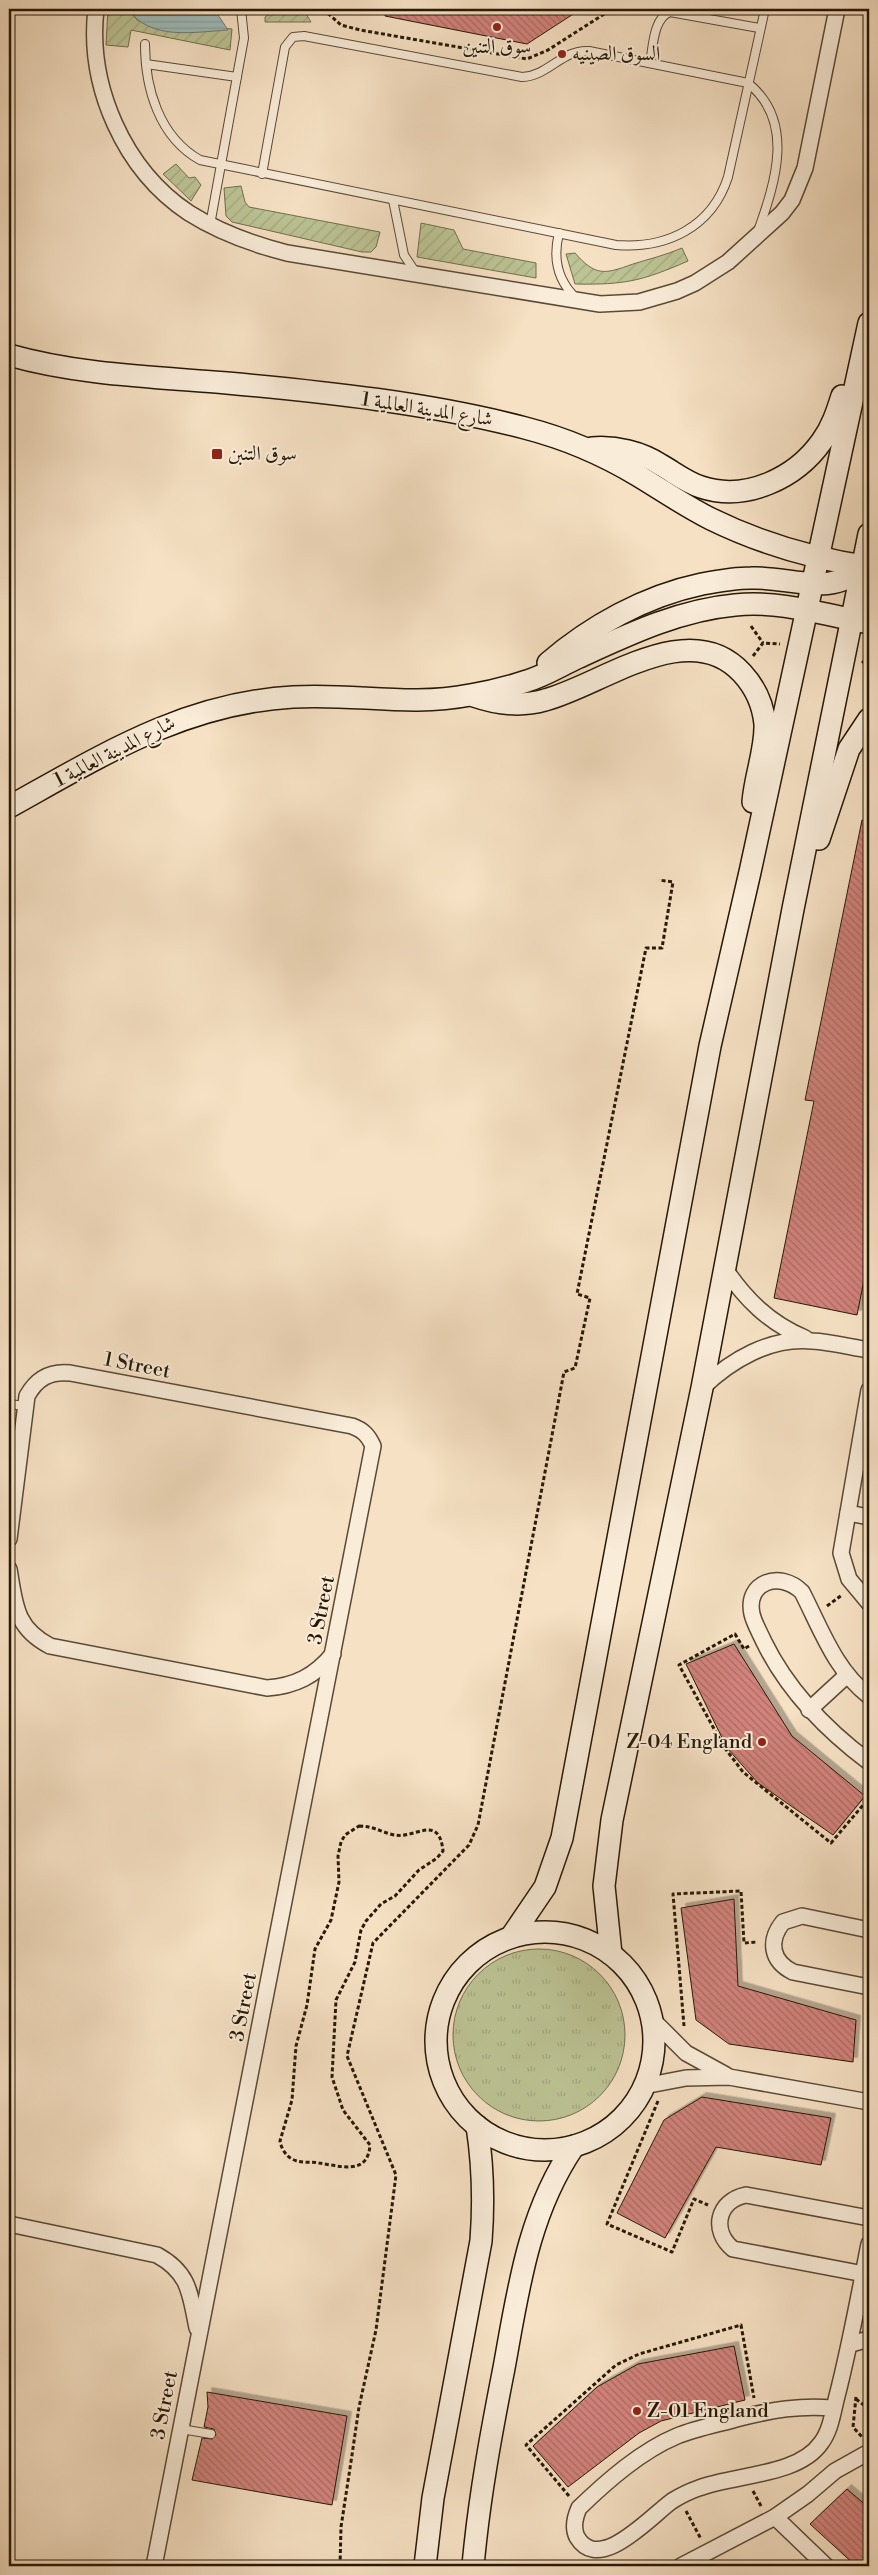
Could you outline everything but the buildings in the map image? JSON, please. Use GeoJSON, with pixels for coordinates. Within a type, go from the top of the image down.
{"type":"FeatureCollection","features":[{"type":"Feature","properties":{"kind":"street"},"geometry":{"type":"LineString","coordinates":[[96,9],[95,36],[99,77],[106,103],[122,138],[151,180],[188,212],[210,225],[247,241],[287,252],[580,302],[619,304],[639,302],[677,291],[712,274],[743,249],[782,213],[800,184],[813,138],[838,9]]}},
{"type":"Feature","properties":{"kind":"street"},"geometry":{"type":"LineString","coordinates":[[584,448],[601,447],[634,452],[656,462],[688,482],[718,491],[748,490],[777,480],[802,463],[823,440],[830,428],[836,414],[858,334],[869,305]]}},
{"type":"Feature","properties":{"kind":"street"},"geometry":{"type":"LineString","coordinates":[[511,1937],[545,1887],[562,1838],[710,1046],[808,611],[869,323]]}},
{"type":"Feature","properties":{"kind":"street","name":"شارع المدينة العالمية 1"},"geometry":{"type":"LineString","coordinates":[[9,355],[102,372],[297,390],[410,406],[499,421],[528,428],[584,448],[637,475],[712,519],[765,542],[819,557],[866,567]]}},
{"type":"Feature","properties":{"kind":"street"},"geometry":{"type":"LineString","coordinates":[[611,1954],[604,1886],[612,1820],[702,1388],[793,909],[860,622],[869,534]]}},
{"type":"Feature","properties":{"kind":"street"},"geometry":{"type":"LineString","coordinates":[[529,681],[557,655],[582,636],[623,613],[662,596],[701,584],[751,578],[822,585],[840,582],[866,567]]}},
{"type":"Feature","properties":{"kind":"street"},"geometry":{"type":"LineString","coordinates":[[808,611],[828,600],[863,593]]}},
{"type":"Feature","properties":{"kind":"street","name":"شارع المدينة العالمية 1"},"geometry":{"type":"LineString","coordinates":[[9,808],[131,739],[210,709],[294,696],[410,701],[470,695],[529,681],[661,622],[694,611],[748,604],[770,604],[860,622]]}},
{"type":"Feature","properties":{"kind":"street"},"geometry":{"type":"LineString","coordinates":[[470,695],[484,700],[514,704],[544,700],[643,661],[683,650],[707,652],[730,662],[755,689],[764,713],[765,725],[753,798],[750,872]]}},
{"type":"Feature","properties":{"kind":"street"},"geometry":{"type":"LineString","coordinates":[[793,909],[818,844],[849,749],[869,720]]}},
{"type":"Feature","properties":{"kind":"street"},"geometry":{"type":"LineString","coordinates":[[724,1266],[735,1284],[765,1316],[783,1329],[811,1341]]}},
{"type":"Feature","properties":{"kind":"street"},"geometry":{"type":"LineString","coordinates":[[702,1388],[726,1367],[755,1351],[786,1342],[811,1341],[869,1350]]}},
{"type":"Feature","properties":{"kind":"street","name":"1 Street"},"geometry":{"type":"LineString","coordinates":[[9,1540],[24,1406],[32,1386],[49,1374],[70,1373],[352,1426],[362,1429],[369,1436],[373,1446],[372,1456]]}},
{"type":"Feature","properties":{"kind":"street"},"geometry":{"type":"LineString","coordinates":[[869,1390],[863,1459],[848,1513],[841,1553],[845,1571],[869,1603]]}},
{"type":"Feature","properties":{"kind":"street","name":"3 Street"},"geometry":{"type":"LineString","coordinates":[[154,2566],[372,1456]]}},
{"type":"Feature","properties":{"kind":"street"},"geometry":{"type":"LineString","coordinates":[[848,1513],[869,1517]]}},
{"type":"Feature","properties":{"kind":"street"},"geometry":{"type":"LineString","coordinates":[[9,1569],[15,1609],[20,1621],[28,1632],[50,1646],[266,1688],[280,1687],[304,1679],[316,1672],[333,1653]]}},
{"type":"Feature","properties":{"kind":"street"},"geometry":{"type":"LineString","coordinates":[[869,1696],[846,1676],[802,1592],[794,1584],[784,1580],[773,1580],[763,1584],[751,1602],[752,1613],[779,1669],[809,1710],[869,1762]]}},
{"type":"Feature","properties":{"kind":"street"},"geometry":{"type":"LineString","coordinates":[[809,1710],[846,1676]]}},
{"type":"Feature","properties":{"kind":"street"},"geometry":{"type":"LineString","coordinates":[[869,1930],[802,1916],[783,1922],[773,1940],[773,1950],[777,1960],[784,1968],[793,1972],[869,1987]]}},
{"type":"Feature","properties":{"kind":"street"},"geometry":{"type":"LineString","coordinates":[[540,1932],[570,1934],[591,1942],[611,1954],[637,1982],[652,2019],[654,2053],[644,2086],[621,2120],[599,2136],[574,2146],[545,2150],[530,2149],[502,2141],[477,2126],[452,2097],[443,2079],[438,2060],[438,2022],[447,1994],[463,1969],[485,1950],[511,1937],[540,1932]]}},
{"type":"Feature","properties":{"kind":"street"},"geometry":{"type":"LineString","coordinates":[[652,2019],[686,2053],[714,2070],[730,2077]]}},
{"type":"Feature","properties":{"kind":"street"},"geometry":{"type":"LineString","coordinates":[[644,2086],[686,2078],[730,2077],[869,2102]]}},
{"type":"Feature","properties":{"kind":"street"},"geometry":{"type":"LineString","coordinates":[[425,2566],[433,2498],[481,2241],[484,2202],[483,2163],[477,2126]]}},
{"type":"Feature","properties":{"kind":"street"},"geometry":{"type":"LineString","coordinates":[[473,2566],[483,2475],[527,2250],[548,2191],[574,2146]]}},
{"type":"Feature","properties":{"kind":"street"},"geometry":{"type":"LineString","coordinates":[[864,2274],[733,2248],[721,2235],[719,2226],[722,2211],[729,2202],[746,2195],[869,2218]]}},
{"type":"Feature","properties":{"kind":"street"},"geometry":{"type":"LineString","coordinates":[[9,2224],[146,2252],[168,2260],[177,2268],[189,2289],[198,2337]]}},
{"type":"Feature","properties":{"kind":"street"},"geometry":{"type":"LineString","coordinates":[[834,2408],[803,2406],[757,2414],[695,2430],[658,2445],[641,2456],[579,2508],[574,2527],[577,2536],[583,2544],[601,2551],[620,2544],[679,2498],[710,2484],[792,2464],[809,2456],[826,2434],[834,2408],[851,2344],[869,2244]]}},
{"type":"Feature","properties":{"kind":"street"},"geometry":{"type":"LineString","coordinates":[[851,2344],[869,2339]]}},
{"type":"Feature","properties":{"kind":"street"},"geometry":{"type":"LineString","coordinates":[[681,2566],[772,2519],[808,2494],[867,2446]]}},
{"type":"Feature","properties":{"kind":"street"},"geometry":{"type":"LineString","coordinates":[[772,2519],[826,2566]]}},
{"type":"Feature","properties":{"kind":"lane"},"geometry":{"type":"LineString","coordinates":[[210,225],[244,38],[242,9]]}},
{"type":"Feature","properties":{"kind":"lane"},"geometry":{"type":"LineString","coordinates":[[145,44],[149,86],[159,114],[181,148],[200,160],[221,166],[616,245],[637,246],[664,240],[700,222],[718,202],[724,190],[759,28],[765,9]]}},
{"type":"Feature","properties":{"kind":"lane"},"geometry":{"type":"LineString","coordinates":[[650,63],[658,24],[664,14],[670,12],[759,28]]}},
{"type":"Feature","properties":{"kind":"lane"},"geometry":{"type":"LineString","coordinates":[[262,174],[285,47],[288,41],[298,35],[522,77],[542,73],[564,56],[576,51],[589,52],[748,83],[766,100],[776,122],[778,134],[771,191],[757,235]]}},
{"type":"Feature","properties":{"kind":"lane"},"geometry":{"type":"LineString","coordinates":[[146,64],[237,77]]}},
{"type":"Feature","properties":{"kind":"lane"},"geometry":{"type":"LineString","coordinates":[[393,200],[404,255],[419,275]]}},
{"type":"Feature","properties":{"kind":"lane"},"geometry":{"type":"LineString","coordinates":[[559,233],[556,255],[560,276],[565,286],[580,302]]}},
{"type":"Feature","properties":{"kind":"lane"},"geometry":{"type":"LineString","coordinates":[[9,1404],[24,1406]]}},
{"type":"Feature","properties":{"kind":"lane"},"geometry":{"type":"LineString","coordinates":[[181,2429],[211,2434]]}},
{"type":"Feature","properties":{"kind":"path"},"geometry":{"type":"LineString","coordinates":[[323,9],[335,21],[354,29],[527,59],[540,54],[612,9]]}},
{"type":"Feature","properties":{"kind":"path"},"geometry":{"type":"LineString","coordinates":[[751,626],[763,643]]}},
{"type":"Feature","properties":{"kind":"path"},"geometry":{"type":"LineString","coordinates":[[763,643],[789,645]]}},
{"type":"Feature","properties":{"kind":"path"},"geometry":{"type":"LineString","coordinates":[[752,656],[763,643]]}},
{"type":"Feature","properties":{"kind":"path"},"geometry":{"type":"LineString","coordinates":[[340,2566],[342,2527],[358,2408],[376,2330],[396,2175],[347,2056],[373,1943],[469,1845],[478,1826],[564,1372],[575,1368],[590,1298],[577,1294],[646,948],[662,948],[673,882],[659,880]]}},
{"type":"Feature","properties":{"kind":"path"},"geometry":{"type":"LineString","coordinates":[[814,1615],[855,1586]]}},
{"type":"Feature","properties":{"kind":"path"},"geometry":{"type":"LineString","coordinates":[[762,1637],[744,1649],[735,1634],[679,1665],[733,1760],[754,1783],[831,1843],[869,1798]]}},
{"type":"Feature","properties":{"kind":"path"},"geometry":{"type":"LineString","coordinates":[[359,1826],[371,1826],[395,1835],[422,1830],[437,1832],[442,1842],[442,1850],[437,1858],[419,1870],[395,1896],[381,1904],[366,1921],[361,1930],[355,1962],[336,2000],[332,2077],[343,2110],[370,2145],[370,2154],[362,2164],[350,2169],[318,2162],[302,2163],[291,2159],[281,2146],[282,2128],[292,2100],[295,2081],[296,2046],[310,1990],[315,1948],[331,1920],[339,1882],[338,1856],[345,1835],[359,1826]]}},
{"type":"Feature","properties":{"kind":"path"},"geometry":{"type":"LineString","coordinates":[[686,2053],[673,1894],[741,1891],[744,1943],[773,1940]]}},
{"type":"Feature","properties":{"kind":"path"},"geometry":{"type":"LineString","coordinates":[[666,2082],[606,2224],[672,2252],[694,2199],[722,2211]]}},
{"type":"Feature","properties":{"kind":"path"},"geometry":{"type":"LineString","coordinates":[[579,2508],[526,2445],[605,2373],[627,2359],[741,2325],[757,2414]]}},
{"type":"Feature","properties":{"kind":"path"},"geometry":{"type":"LineString","coordinates":[[856,2391],[853,2427],[867,2446]]}},
{"type":"Feature","properties":{"kind":"path"},"geometry":{"type":"LineString","coordinates":[[856,2399],[869,2407]]}},
{"type":"Feature","properties":{"kind":"path"},"geometry":{"type":"LineString","coordinates":[[744,2476],[772,2519]]}},
{"type":"Feature","properties":{"kind":"path"},"geometry":{"type":"LineString","coordinates":[[679,2498],[708,2552]]}},
{"type":"Feature","properties":{"kind":"green space"},"geometry":{"type":"Polygon","coordinates":[[[108,9],[128,9],[138,21],[232,29],[230,50],[131,30],[128,47],[106,45],[108,9]]]}},
{"type":"Feature","properties":{"kind":"green space"},"geometry":{"type":"Polygon","coordinates":[[[277,9],[303,9],[311,22],[265,22],[265,17],[277,9]]]}},
{"type":"Feature","properties":{"kind":"green space"},"geometry":{"type":"Polygon","coordinates":[[[176,164],[189,178],[195,177],[201,185],[191,201],[163,174],[176,164]]]}},
{"type":"Feature","properties":{"kind":"green space"},"geometry":{"type":"Polygon","coordinates":[[[241,186],[245,202],[249,207],[380,232],[376,247],[371,252],[362,252],[232,222],[226,216],[224,188],[241,186]]]}},
{"type":"Feature","properties":{"kind":"green space"},"geometry":{"type":"Polygon","coordinates":[[[421,223],[454,230],[463,249],[536,263],[536,278],[417,257],[421,223]]]}},
{"type":"Feature","properties":{"kind":"green space"},"geometry":{"type":"Polygon","coordinates":[[[682,248],[688,261],[645,277],[607,284],[575,284],[566,254],[575,253],[582,261],[595,270],[608,271],[682,248]]]}},
{"type":"Feature","properties":{"kind":"green space"},"geometry":{"type":"Polygon","coordinates":[[[539,1949],[556,1951],[572,1956],[600,1974],[618,2002],[623,2018],[625,2035],[623,2052],[618,2068],[600,2096],[572,2114],[556,2119],[539,2121],[522,2119],[506,2114],[478,2096],[460,2068],[455,2052],[453,2035],[455,2018],[460,2002],[478,1974],[506,1956],[522,1951],[539,1949]]]}},
{"type":"Feature","properties":{"kind":"water"},"geometry":{"type":"Polygon","coordinates":[[[128,9],[214,9],[228,30],[187,33],[160,30],[148,26],[137,19],[128,9]]]}},
{"type":"Feature","properties":{"kind":"place","name":"سوق التنين"},"geometry":{"type":"Point","coordinates":[497,27]}},
{"type":"Feature","properties":{"kind":"place","name":"السوق الصينيه"},"geometry":{"type":"Point","coordinates":[562,54]}},
{"type":"Feature","properties":{"kind":"place","name":"سوق التنبن"},"geometry":{"type":"Point","coordinates":[217,454]}},
{"type":"Feature","properties":{"kind":"place","name":"Z-04 England"},"geometry":{"type":"Point","coordinates":[762,1742]}},
{"type":"Feature","properties":{"kind":"place","name":"Z-01 England"},"geometry":{"type":"Point","coordinates":[637,2411]}}]}
